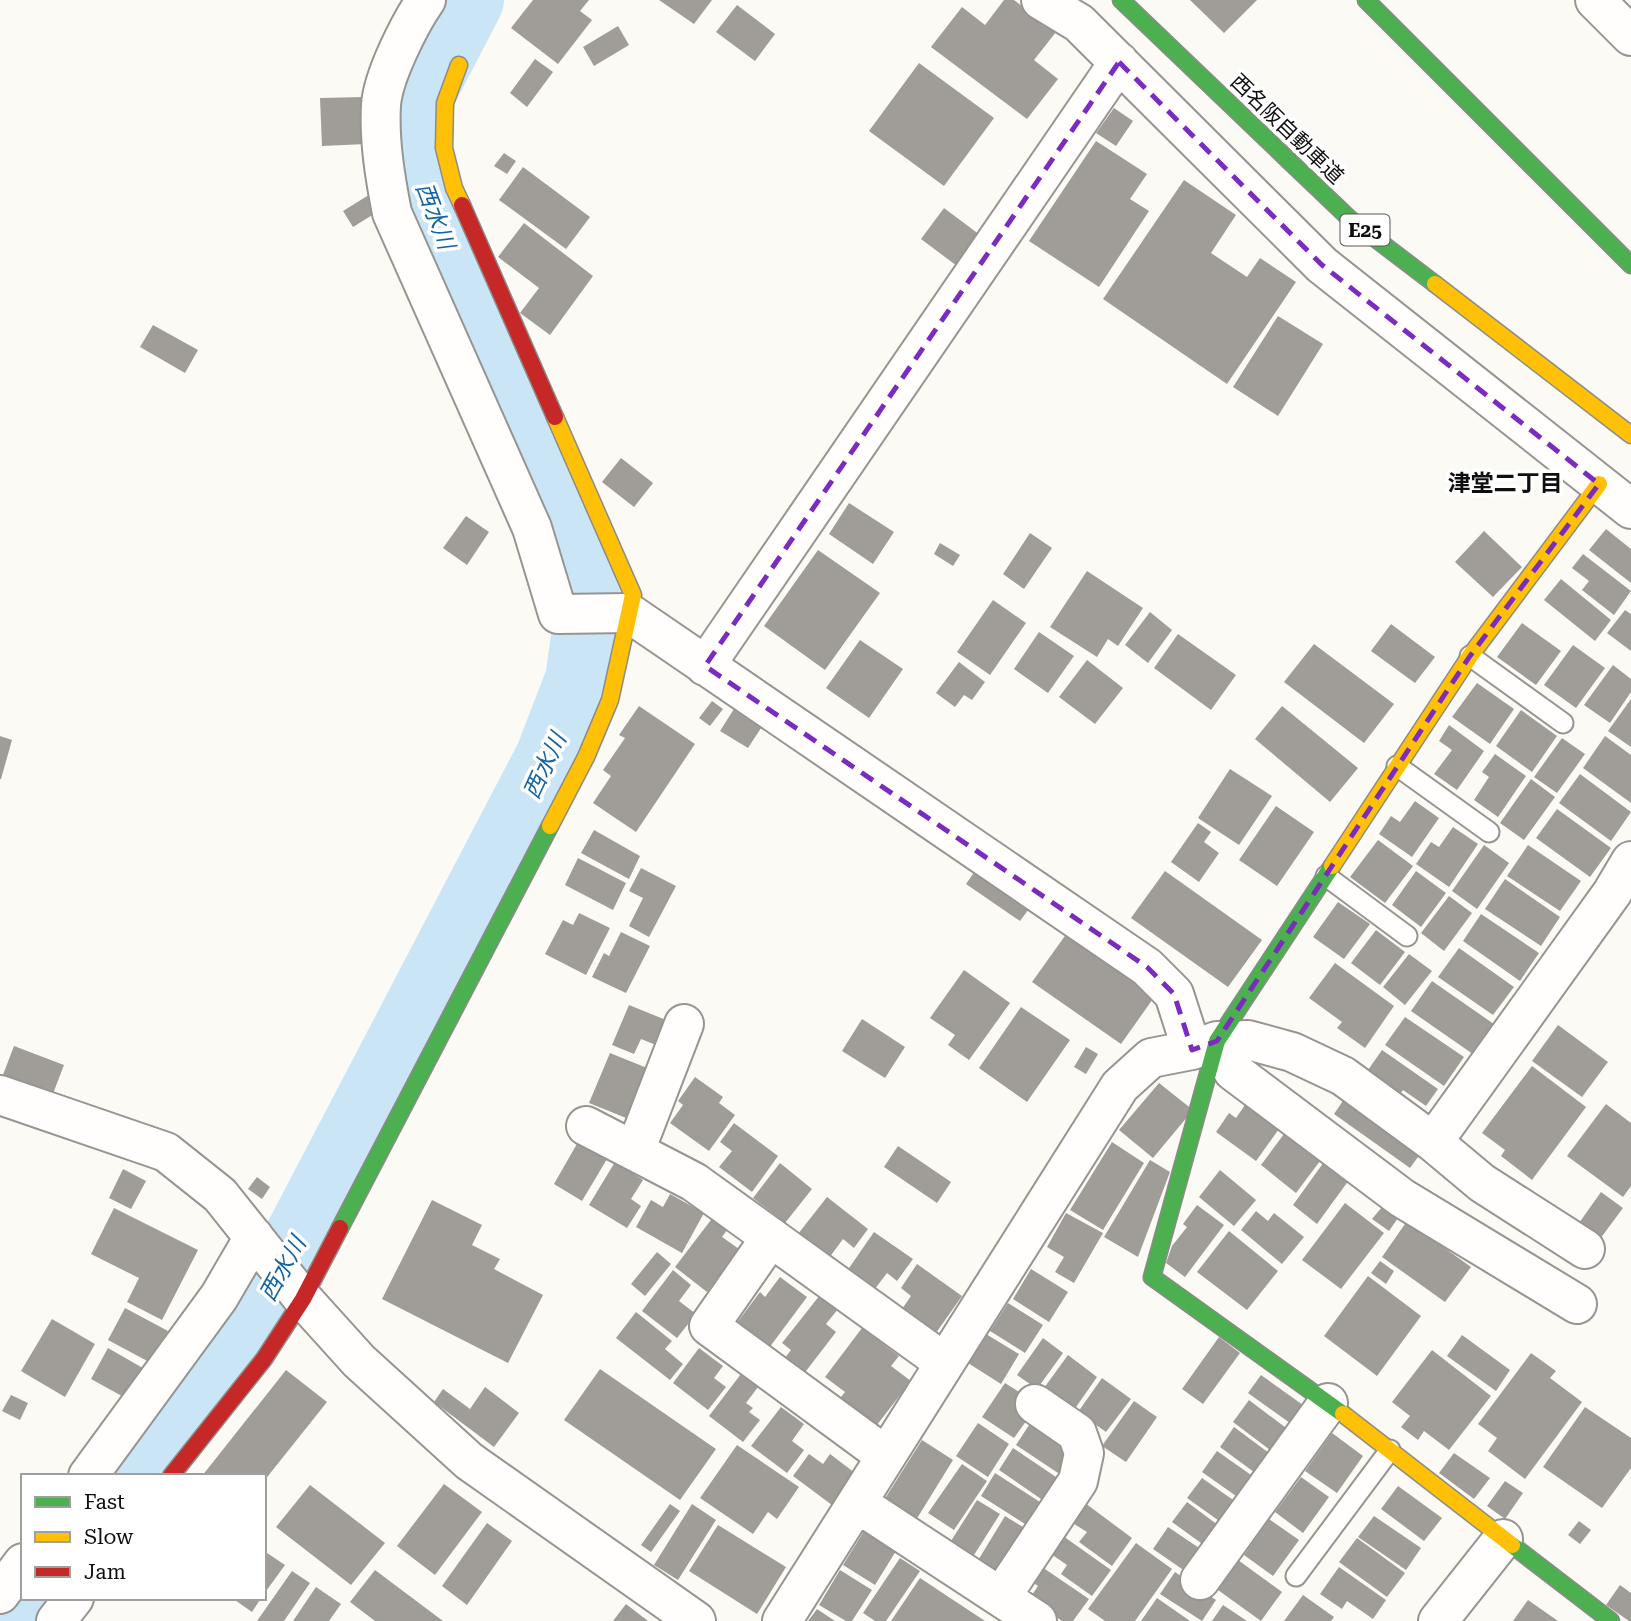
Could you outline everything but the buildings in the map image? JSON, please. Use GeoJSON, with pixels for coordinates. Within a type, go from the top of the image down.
{"type":"FeatureCollection","features":[{"type":"Feature","properties":{"kind":"main road","name":"西名阪自動車道"},"geometry":{"type":"LineString","coordinates":[[1121,0],[1351,220],[1631,435]]}},
{"type":"Feature","properties":{"kind":"main road"},"geometry":{"type":"LineString","coordinates":[[1366,0],[1631,265]]}},
{"type":"Feature","properties":{"kind":"main road"},"geometry":{"type":"LineString","coordinates":[[174,1474],[264,1359],[303,1299],[586,757],[610,700],[633,596],[454,188],[444,148],[445,103],[458,65]]}},
{"type":"Feature","properties":{"kind":"main road"},"geometry":{"type":"LineString","coordinates":[[1599,484],[1470,656],[1326,876],[1205,1046],[1152,1277],[1328,1403],[1611,1621]]}},
{"type":"Feature","properties":{"kind":"street"},"geometry":{"type":"LineString","coordinates":[[426,0],[416,14],[392,65],[381,103],[382,165],[392,213],[532,528],[558,614],[629,613],[1147,967],[1174,994],[1205,1046],[1233,1071],[1402,1198],[1577,1304]]}},
{"type":"Feature","properties":{"kind":"street"},"geometry":{"type":"LineString","coordinates":[[1041,0],[1079,23],[1322,265],[1631,509]]}},
{"type":"Feature","properties":{"kind":"street"},"geometry":{"type":"LineString","coordinates":[[1595,0],[1631,37]]}},
{"type":"Feature","properties":{"kind":"street"},"geometry":{"type":"LineString","coordinates":[[705,666],[1119,62]]}},
{"type":"Feature","properties":{"kind":"street"},"geometry":{"type":"LineString","coordinates":[[1433,1142],[1612,893],[1631,861]]}},
{"type":"Feature","properties":{"kind":"street"},"geometry":{"type":"LineString","coordinates":[[635,1151],[684,1024]]}},
{"type":"Feature","properties":{"kind":"street"},"geometry":{"type":"LineString","coordinates":[[782,1621],[1120,1086],[1151,1058],[1248,1040],[1292,1052],[1343,1076],[1433,1142],[1482,1183],[1585,1249]]}},
{"type":"Feature","properties":{"kind":"street"},"geometry":{"type":"LineString","coordinates":[[0,1095],[166,1152],[220,1195],[303,1299],[359,1361],[469,1461],[696,1621]]}},
{"type":"Feature","properties":{"kind":"street"},"geometry":{"type":"LineString","coordinates":[[586,1126],[694,1182],[945,1363]]}},
{"type":"Feature","properties":{"kind":"street"},"geometry":{"type":"LineString","coordinates":[[89,1474],[219,1297],[254,1237]]}},
{"type":"Feature","properties":{"kind":"street"},"geometry":{"type":"LineString","coordinates":[[771,1237],[709,1326],[886,1456]]}},
{"type":"Feature","properties":{"kind":"street"},"geometry":{"type":"LineString","coordinates":[[1200,1580],[1328,1403]]}},
{"type":"Feature","properties":{"kind":"street"},"geometry":{"type":"LineString","coordinates":[[1001,1597],[1078,1481],[1084,1453],[1077,1433],[1035,1404]]}},
{"type":"Feature","properties":{"kind":"street"},"geometry":{"type":"LineString","coordinates":[[857,1503],[1037,1621]]}},
{"type":"Feature","properties":{"kind":"street"},"geometry":{"type":"LineString","coordinates":[[1438,1621],[1503,1539]]}},
{"type":"Feature","properties":{"kind":"street"},"geometry":{"type":"LineString","coordinates":[[0,1594],[21,1566]]}},
{"type":"Feature","properties":{"kind":"street"},"geometry":{"type":"LineString","coordinates":[[56,1621],[72,1600]]}},
{"type":"Feature","properties":{"kind":"lane"},"geometry":{"type":"LineString","coordinates":[[1470,656],[1563,723]]}},
{"type":"Feature","properties":{"kind":"lane"},"geometry":{"type":"LineString","coordinates":[[1397,766],[1489,832]]}},
{"type":"Feature","properties":{"kind":"lane"},"geometry":{"type":"LineString","coordinates":[[1326,876],[1407,936]]}},
{"type":"Feature","properties":{"kind":"lane"},"geometry":{"type":"LineString","coordinates":[[1296,1576],[1390,1450]]}},
{"type":"Feature","properties":{"kind":"highlighted area"},"geometry":{"type":"Polygon","coordinates":[[[1119,62],[1322,265],[1599,484],[1470,656],[1217,1041],[1192,1050],[1174,994],[1147,967],[705,666],[1119,62]]]}},
{"type":"Feature","properties":{"kind":"waterway","name":"西水川"},"geometry":{"type":"LineString","coordinates":[[140,1474],[232,1354],[278,1280],[551,758],[581,680],[590,616],[570,540],[431,211],[411,149],[420,92],[468,0]]}},
{"type":"Feature","properties":{"kind":"waterway","name":"西水川"},"geometry":{"type":"LineString","coordinates":[[25,1621],[41,1600]]}},
{"type":"Feature","properties":{"kind":"traffic: fast"},"geometry":{"type":"LineString","coordinates":[[1121,0],[1351,220],[1435,284]]}},
{"type":"Feature","properties":{"kind":"traffic: fast"},"geometry":{"type":"LineString","coordinates":[[1366,0],[1631,265]]}},
{"type":"Feature","properties":{"kind":"traffic: fast"},"geometry":{"type":"LineString","coordinates":[[340,1228],[550,826]]}},
{"type":"Feature","properties":{"kind":"traffic: fast"},"geometry":{"type":"LineString","coordinates":[[1332,866],[1217,1041],[1152,1277],[1343,1414]]}},
{"type":"Feature","properties":{"kind":"traffic: fast"},"geometry":{"type":"LineString","coordinates":[[1512,1545],[1611,1621]]}},
{"type":"Feature","properties":{"kind":"traffic: slow"},"geometry":{"type":"LineString","coordinates":[[459,65],[445,103],[444,148],[454,188],[462,205]]}},
{"type":"Feature","properties":{"kind":"traffic: slow"},"geometry":{"type":"LineString","coordinates":[[1435,284],[1631,435]]}},
{"type":"Feature","properties":{"kind":"traffic: slow"},"geometry":{"type":"LineString","coordinates":[[550,826],[586,757],[610,700],[633,595],[555,417]]}},
{"type":"Feature","properties":{"kind":"traffic: slow"},"geometry":{"type":"LineString","coordinates":[[1332,866],[1470,656],[1599,484]]}},
{"type":"Feature","properties":{"kind":"traffic: slow"},"geometry":{"type":"LineString","coordinates":[[1343,1414],[1512,1545]]}},
{"type":"Feature","properties":{"kind":"traffic: jam"},"geometry":{"type":"LineString","coordinates":[[462,205],[555,417]]}},
{"type":"Feature","properties":{"kind":"traffic: jam"},"geometry":{"type":"LineString","coordinates":[[173,1474],[264,1359],[303,1299],[340,1228]]}},
{"type":"Feature","properties":{"kind":"district","name":"津堂二丁目"},"geometry":{"type":"Point","coordinates":[1505,483]}}]}
